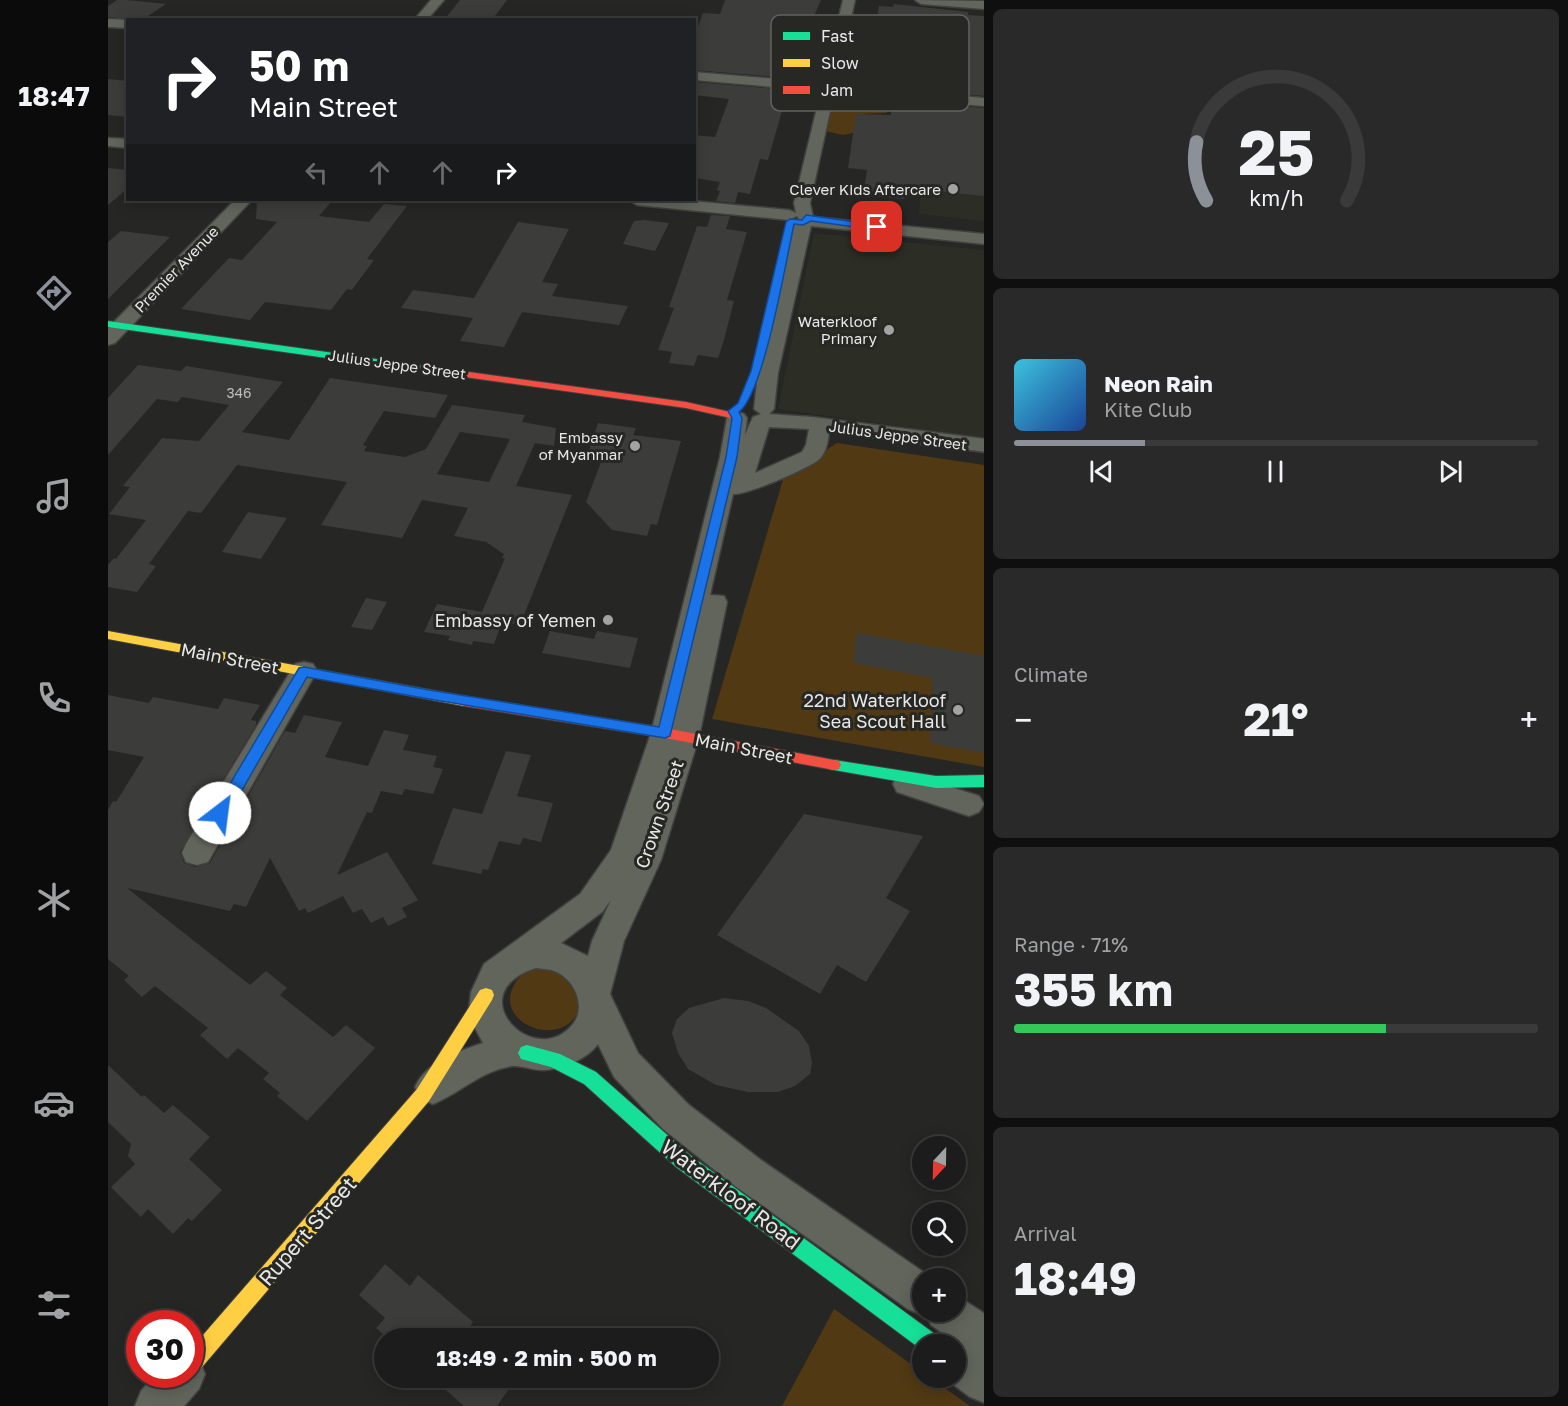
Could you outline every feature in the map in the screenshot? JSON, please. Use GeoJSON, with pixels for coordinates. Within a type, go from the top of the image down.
{"type":"FeatureCollection","features":[{"type":"Feature","properties":{"kind":"street"},"geometry":{"type":"LineString","coordinates":[[422,18],[438,0]]}},
{"type":"Feature","properties":{"kind":"street","name":"Crown Street"},"geometry":{"type":"LineString","coordinates":[[845,15],[849,0]]}},
{"type":"Feature","properties":{"kind":"street"},"geometry":{"type":"LineString","coordinates":[[921,0],[984,5]]}},
{"type":"Feature","properties":{"kind":"street"},"geometry":{"type":"LineString","coordinates":[[108,23],[126,24]]}},
{"type":"Feature","properties":{"kind":"street"},"geometry":{"type":"LineString","coordinates":[[696,76],[771,83]]}},
{"type":"Feature","properties":{"kind":"street"},"geometry":{"type":"LineString","coordinates":[[969,101],[984,102]]}},
{"type":"Feature","properties":{"kind":"street","name":"Crown Street"},"geometry":{"type":"LineString","coordinates":[[595,999],[608,941],[646,860],[732,487],[740,458],[763,415],[762,372],[823,111]]}},
{"type":"Feature","properties":{"kind":"street"},"geometry":{"type":"LineString","coordinates":[[108,142],[126,144]]}},
{"type":"Feature","properties":{"kind":"street","name":"Premier Avenue"},"geometry":{"type":"LineString","coordinates":[[108,339],[115,324],[243,201]]}},
{"type":"Feature","properties":{"kind":"street"},"geometry":{"type":"LineString","coordinates":[[646,201],[984,239]]}},
{"type":"Feature","properties":{"kind":"street","name":"Julius Jeppe Street"},"geometry":{"type":"LineString","coordinates":[[115,324],[686,405],[739,408],[748,422],[763,415],[984,446]]}},
{"type":"Feature","properties":{"kind":"street","name":"Crown Street"},"geometry":{"type":"LineString","coordinates":[[740,458],[739,408],[762,372]]}},
{"type":"Feature","properties":{"kind":"street"},"geometry":{"type":"LineString","coordinates":[[732,487],[810,456],[817,445],[816,424]]}},
{"type":"Feature","properties":{"kind":"street","name":"Main Street"},"geometry":{"type":"LineString","coordinates":[[108,635],[429,694],[675,735],[977,795]]}},
{"type":"Feature","properties":{"kind":"street"},"geometry":{"type":"LineString","coordinates":[[197,852],[304,671]]}},
{"type":"Feature","properties":{"kind":"street","name":"Crown Street"},"geometry":{"type":"LineString","coordinates":[[515,959],[578,914],[608,883],[625,854],[675,735]]}},
{"type":"Feature","properties":{"kind":"street"},"geometry":{"type":"LineString","coordinates":[[543,954],[563,958],[585,974],[595,999],[590,1027],[574,1044],[552,1053],[521,1051],[503,1042],[490,1026],[486,1014],[486,995],[495,976],[515,959],[543,954]]}},
{"type":"Feature","properties":{"kind":"street","name":"Rupert Street"},"geometry":{"type":"LineString","coordinates":[[204,1350],[423,1095],[486,995]]}},
{"type":"Feature","properties":{"kind":"street","name":"Waterkloof Road"},"geometry":{"type":"LineString","coordinates":[[595,999],[626,1065],[676,1117],[748,1173],[912,1288]]}},
{"type":"Feature","properties":{"kind":"street","name":"Waterkloof Road"},"geometry":{"type":"LineString","coordinates":[[521,1051],[554,1060],[590,1078],[683,1161],[918,1334]]}},
{"type":"Feature","properties":{"kind":"street","name":"Rupert Street"},"geometry":{"type":"LineString","coordinates":[[423,1095],[466,1065],[521,1051]]}},
{"type":"Feature","properties":{"kind":"street"},"geometry":{"type":"LineString","coordinates":[[961,1322],[984,1338]]}},
{"type":"Feature","properties":{"kind":"street"},"geometry":{"type":"LineString","coordinates":[[966,1368],[984,1382]]}},
{"type":"Feature","properties":{"kind":"street"},"geometry":{"type":"LineString","coordinates":[[156,1406],[172,1388]]}},
{"type":"Feature","properties":{"kind":"shaded area"},"geometry":{"type":"Polygon","coordinates":[[[827,111],[889,111],[863,114],[858,119],[858,132],[843,135],[821,130],[827,111]]]}},
{"type":"Feature","properties":{"kind":"shaded area","name":"Clever Kids Aftercare"},"geometry":{"type":"Polygon","coordinates":[[[923,158],[984,164],[984,221],[919,214],[923,158]]]}},
{"type":"Feature","properties":{"kind":"shaded area","name":"Waterkloof Primary"},"geometry":{"type":"Polygon","coordinates":[[[814,233],[984,250],[984,438],[778,409],[814,233]]]}},
{"type":"Feature","properties":{"kind":"shaded area"},"geometry":{"type":"Polygon","coordinates":[[[837,443],[984,465],[984,767],[712,719],[784,476],[837,443]]]}},
{"type":"Feature","properties":{"kind":"shaded area"},"geometry":{"type":"Polygon","coordinates":[[[544,966],[556,968],[580,989],[578,1012],[570,1023],[558,1029],[545,1030],[532,1027],[513,1011],[510,999],[514,985],[520,977],[544,966]]]}},
{"type":"Feature","properties":{"kind":"shaded area"},"geometry":{"type":"Polygon","coordinates":[[[834,1309],[912,1365],[912,1388],[945,1388],[970,1406],[782,1406],[834,1309]]]}},
{"type":"Feature","properties":{"kind":"building"},"geometry":{"type":"Polygon","coordinates":[[[117,0],[166,4],[145,18],[108,17],[108,6],[117,0]]]}},
{"type":"Feature","properties":{"kind":"building"},"geometry":{"type":"Polygon","coordinates":[[[460,0],[507,0],[494,18],[446,18],[460,0]]]}},
{"type":"Feature","properties":{"kind":"building"},"geometry":{"type":"Polygon","coordinates":[[[725,0],[821,0],[815,15],[771,15],[771,76],[696,70],[696,32],[703,13],[720,14],[725,0]]]}},
{"type":"Feature","properties":{"kind":"building"},"geometry":{"type":"Polygon","coordinates":[[[894,4],[968,12],[968,15],[877,15],[879,6],[893,7],[894,4]]]}},
{"type":"Feature","properties":{"kind":"building"},"geometry":{"type":"Polygon","coordinates":[[[969,15],[984,16],[984,96],[969,94],[969,15]]]}},
{"type":"Feature","properties":{"kind":"building"},"geometry":{"type":"Polygon","coordinates":[[[108,79],[126,81],[126,117],[108,115],[108,79]]]}},
{"type":"Feature","properties":{"kind":"building"},"geometry":{"type":"Polygon","coordinates":[[[696,82],[771,89],[771,111],[782,111],[768,160],[760,159],[750,194],[738,192],[735,203],[716,201],[720,191],[717,190],[720,182],[696,178],[696,135],[715,137],[729,99],[696,95],[696,82]]]}},
{"type":"Feature","properties":{"kind":"building"},"geometry":{"type":"Polygon","coordinates":[[[969,107],[984,108],[984,196],[935,191],[934,194],[905,191],[904,199],[863,195],[867,170],[848,168],[856,114],[891,115],[891,111],[969,111],[969,107]]]}},
{"type":"Feature","properties":{"kind":"building"},"geometry":{"type":"Polygon","coordinates":[[[108,168],[126,170],[126,190],[108,205],[108,168]]]}},
{"type":"Feature","properties":{"kind":"building"},"geometry":{"type":"Polygon","coordinates":[[[257,201],[332,201],[319,216],[369,222],[384,204],[407,206],[367,259],[374,260],[352,290],[347,289],[331,310],[265,302],[250,320],[181,309],[229,258],[242,260],[277,222],[256,219],[257,201]]]}},
{"type":"Feature","properties":{"kind":"building"},"geometry":{"type":"Polygon","coordinates":[[[711,215],[730,216],[726,229],[747,232],[727,300],[734,301],[724,340],[718,358],[698,355],[694,366],[669,363],[672,352],[658,350],[674,308],[669,307],[697,226],[707,227],[711,215]]]}},
{"type":"Feature","properties":{"kind":"building"},"geometry":{"type":"Polygon","coordinates":[[[634,221],[669,223],[655,251],[623,244],[634,221]]]}},
{"type":"Feature","properties":{"kind":"building"},"geometry":{"type":"Polygon","coordinates":[[[518,222],[569,229],[542,282],[558,284],[552,296],[628,306],[619,325],[522,312],[504,347],[460,341],[473,318],[401,308],[413,290],[474,298],[518,222]]]}},
{"type":"Feature","properties":{"kind":"building"},"geometry":{"type":"Polygon","coordinates":[[[121,231],[170,237],[108,299],[108,242],[121,231]]]}},
{"type":"Feature","properties":{"kind":"building"},"geometry":{"type":"Polygon","coordinates":[[[138,365],[181,371],[186,366],[283,382],[242,432],[289,440],[330,378],[448,395],[435,418],[384,411],[363,445],[367,446],[364,451],[405,457],[426,449],[452,405],[525,415],[522,422],[556,428],[554,446],[535,443],[516,486],[572,495],[520,625],[502,622],[494,644],[473,641],[472,645],[448,640],[450,636],[424,632],[437,604],[482,612],[505,558],[502,558],[504,554],[486,542],[454,536],[468,508],[422,500],[402,538],[321,525],[347,482],[237,465],[201,513],[188,511],[149,564],[156,566],[137,592],[108,587],[108,565],[114,558],[116,559],[146,520],[109,514],[130,487],[123,486],[162,438],[199,441],[229,405],[182,397],[178,402],[157,399],[108,455],[108,398],[138,365]],[[460,432],[437,474],[489,482],[510,439],[460,432]]]}},
{"type":"Feature","properties":{"kind":"building"},"geometry":{"type":"Polygon","coordinates":[[[598,423],[636,428],[633,435],[681,441],[657,525],[651,524],[647,536],[612,530],[586,502],[604,454],[589,451],[598,423]]]}},
{"type":"Feature","properties":{"kind":"building"},"geometry":{"type":"Polygon","coordinates":[[[248,512],[287,518],[261,559],[222,552],[248,512]]]}},
{"type":"Feature","properties":{"kind":"building"},"geometry":{"type":"Polygon","coordinates":[[[366,598],[387,602],[372,630],[351,627],[366,598]]]}},
{"type":"Feature","properties":{"kind":"building"},"geometry":{"type":"Polygon","coordinates":[[[550,631],[594,639],[597,631],[638,638],[630,668],[542,653],[550,631]]]}},
{"type":"Feature","properties":{"kind":"building","name":"22nd Waterkloof Sea Scout Hall"},"geometry":{"type":"Polygon","coordinates":[[[857,633],[984,656],[984,753],[930,743],[932,678],[853,663],[857,633]]]}},
{"type":"Feature","properties":{"kind":"building"},"geometry":{"type":"Polygon","coordinates":[[[108,695],[149,703],[153,697],[218,709],[224,698],[260,705],[251,720],[256,721],[256,725],[180,852],[184,863],[196,867],[210,863],[285,731],[295,733],[304,715],[342,722],[325,757],[368,766],[384,730],[409,735],[403,750],[437,756],[433,767],[443,769],[433,794],[405,789],[402,795],[381,791],[372,813],[367,812],[337,875],[387,852],[418,900],[402,908],[407,917],[388,926],[383,917],[371,923],[362,909],[353,913],[343,896],[308,913],[305,908],[299,911],[270,858],[246,907],[234,904],[230,911],[127,888],[250,985],[266,971],[287,988],[280,995],[333,1037],[346,1025],[375,1048],[307,1121],[277,1096],[280,1093],[263,1079],[269,1073],[238,1048],[227,1059],[200,1035],[208,1028],[155,986],[142,997],[124,980],[129,976],[108,959],[108,810],[113,801],[116,802],[144,757],[108,750],[108,695]]]}},
{"type":"Feature","properties":{"kind":"building"},"geometry":{"type":"Polygon","coordinates":[[[506,751],[531,755],[517,796],[553,803],[541,842],[523,838],[520,845],[499,841],[488,870],[483,869],[481,874],[432,864],[453,808],[482,814],[506,751]]]}},
{"type":"Feature","properties":{"kind":"building"},"geometry":{"type":"Polygon","coordinates":[[[804,814],[923,836],[886,898],[910,911],[866,982],[837,965],[820,994],[717,935],[804,814]]]}},
{"type":"Feature","properties":{"kind":"building"},"geometry":{"type":"Polygon","coordinates":[[[724,998],[748,1001],[766,1008],[799,1031],[809,1046],[812,1063],[810,1074],[795,1086],[778,1092],[748,1092],[716,1085],[688,1069],[678,1053],[672,1033],[677,1019],[689,1008],[724,998]]]}},
{"type":"Feature","properties":{"kind":"building"},"geometry":{"type":"Polygon","coordinates":[[[108,1065],[142,1097],[144,1095],[164,1113],[173,1105],[210,1137],[189,1159],[222,1190],[192,1221],[188,1218],[173,1234],[148,1209],[141,1217],[111,1187],[135,1164],[128,1156],[131,1144],[108,1122],[108,1065]]]}},
{"type":"Feature","properties":{"kind":"building"},"geometry":{"type":"Polygon","coordinates":[[[385,1264],[410,1286],[418,1275],[473,1322],[469,1328],[376,1328],[385,1318],[359,1295],[385,1264]]]}},
{"type":"Feature","properties":{"kind":"building"},"geometry":{"type":"Polygon","coordinates":[[[444,1388],[509,1388],[497,1406],[464,1406],[444,1388]]]}},
{"type":"Feature","properties":{"kind":"traffic: fast"},"geometry":{"type":"LineString","coordinates":[[108,324],[447,372]]}},
{"type":"Feature","properties":{"kind":"traffic: fast"},"geometry":{"type":"LineString","coordinates":[[834,765],[936,782],[984,781]]}},
{"type":"Feature","properties":{"kind":"traffic: fast"},"geometry":{"type":"LineString","coordinates":[[527,1053],[554,1060],[590,1078],[683,1161],[918,1334]]}},
{"type":"Feature","properties":{"kind":"traffic: slow"},"geometry":{"type":"LineString","coordinates":[[108,635],[464,701]]}},
{"type":"Feature","properties":{"kind":"traffic: slow"},"geometry":{"type":"LineString","coordinates":[[204,1350],[423,1095],[486,995]]}},
{"type":"Feature","properties":{"kind":"traffic: jam"},"geometry":{"type":"LineString","coordinates":[[447,372],[686,405],[735,416]]}},
{"type":"Feature","properties":{"kind":"traffic: jam"},"geometry":{"type":"LineString","coordinates":[[464,701],[665,733],[834,765]]}},
{"type":"Feature","properties":{"kind":"place","name":"Clever Kids Aftercare"},"geometry":{"type":"Point","coordinates":[953,189]}},
{"type":"Feature","properties":{"kind":"place","name":"Waterkloof Primary"},"geometry":{"type":"Point","coordinates":[889,330]}},
{"type":"Feature","properties":{"kind":"place","name":"Embassy of Myanmar"},"geometry":{"type":"Point","coordinates":[635,446]}},
{"type":"Feature","properties":{"kind":"place","name":"Embassy of Yemen"},"geometry":{"type":"Point","coordinates":[608,620]}},
{"type":"Feature","properties":{"kind":"place","name":"22nd Waterkloof Sea Scout Hall"},"geometry":{"type":"Point","coordinates":[958,710]}},
{"type":"Feature","properties":{"kind":"route"},"geometry":{"type":"LineString","coordinates":[[220,813],[304,671],[665,733],[731,457],[737,418],[734,409],[742,404],[756,371],[790,222],[803,223],[807,220],[807,218],[877,227]]}}]}
